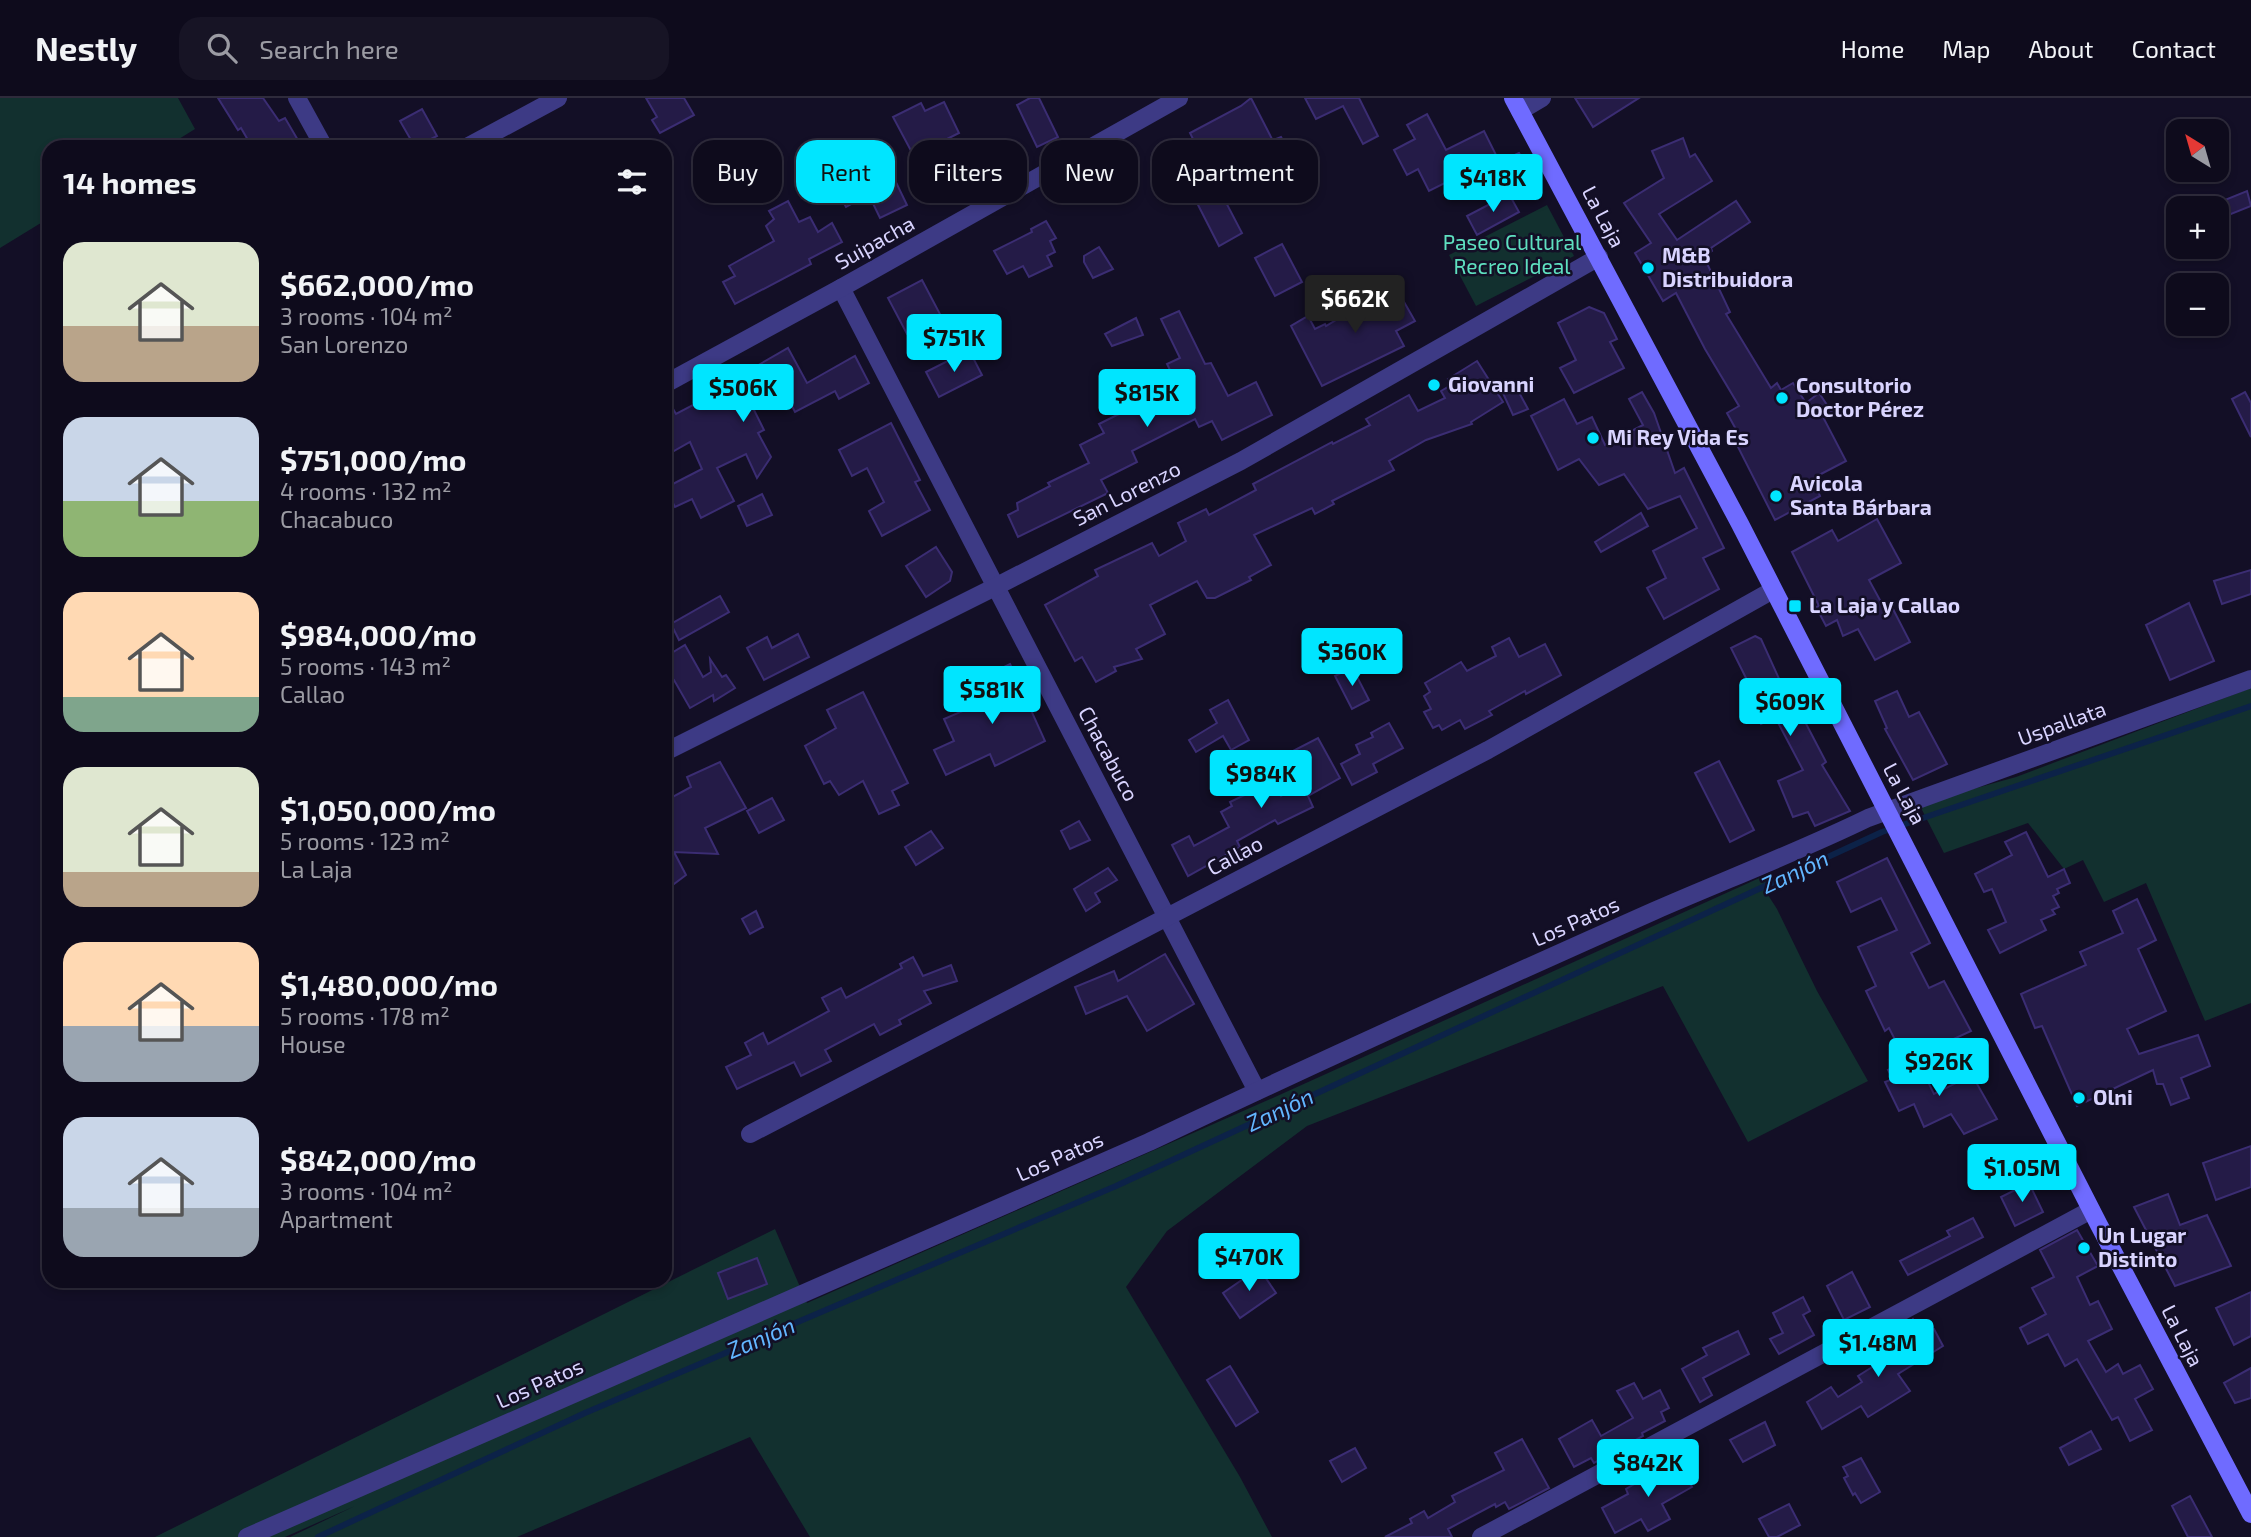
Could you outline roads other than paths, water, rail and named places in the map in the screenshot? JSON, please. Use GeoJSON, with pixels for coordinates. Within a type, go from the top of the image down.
{"type":"FeatureCollection","features":[{"type":"Feature","properties":{"kind":"main road","name":"La Laja"},"geometry":{"type":"LineString","coordinates":[[1516,104],[1599,257],[1888,810],[2091,1210],[2251,1514]]}},
{"type":"Feature","properties":{"kind":"street"},"geometry":{"type":"LineString","coordinates":[[297,98],[320,140]]}},
{"type":"Feature","properties":{"kind":"street"},"geometry":{"type":"LineString","coordinates":[[480,140],[558,98]]}},
{"type":"Feature","properties":{"kind":"street","name":"Suipacha"},"geometry":{"type":"LineString","coordinates":[[672,380],[1178,98]]}},
{"type":"Feature","properties":{"kind":"street"},"geometry":{"type":"LineString","coordinates":[[1516,104],[1542,98]]}},
{"type":"Feature","properties":{"kind":"street","name":"San Lorenzo"},"geometry":{"type":"LineString","coordinates":[[672,748],[1241,461],[1599,257]]}},
{"type":"Feature","properties":{"kind":"street","name":"Chacabuco"},"geometry":{"type":"LineString","coordinates":[[841,288],[1257,1091]]}},
{"type":"Feature","properties":{"kind":"street","name":"Callao"},"geometry":{"type":"LineString","coordinates":[[750,1134],[1489,750],[1773,590]]}},
{"type":"Feature","properties":{"kind":"street","name":"Uspallata"},"geometry":{"type":"LineString","coordinates":[[1888,810],[2251,679]]}},
{"type":"Feature","properties":{"kind":"street","name":"Los Patos"},"geometry":{"type":"LineString","coordinates":[[247,1537],[1149,1142],[1656,911],[1888,810]]}},
{"type":"Feature","properties":{"kind":"street"},"geometry":{"type":"LineString","coordinates":[[1481,1537],[2091,1210]]}},
{"type":"Feature","properties":{"kind":"waterway","name":"Zanjón"},"geometry":{"type":"LineString","coordinates":[[318,1537],[585,1413],[1116,1186],[1882,832],[2251,706]]}},
{"type":"Feature","properties":{"kind":"place","name":"M&B Distribuidora"},"geometry":{"type":"Point","coordinates":[1648,268]}},
{"type":"Feature","properties":{"kind":"place","name":"Giovanni"},"geometry":{"type":"Point","coordinates":[1434,385]}},
{"type":"Feature","properties":{"kind":"place","name":"Consultorio Doctor Pérez"},"geometry":{"type":"Point","coordinates":[1782,398]}},
{"type":"Feature","properties":{"kind":"place","name":"Mi Rey Vida Es"},"geometry":{"type":"Point","coordinates":[1593,438]}},
{"type":"Feature","properties":{"kind":"place","name":"Avicola Santa Bárbara"},"geometry":{"type":"Point","coordinates":[1776,496]}},
{"type":"Feature","properties":{"kind":"place","name":"La Laja y Callao"},"geometry":{"type":"Point","coordinates":[1795,606]}},
{"type":"Feature","properties":{"kind":"place","name":"Olni"},"geometry":{"type":"Point","coordinates":[2079,1098]}},
{"type":"Feature","properties":{"kind":"place","name":"Un Lugar Distinto"},"geometry":{"type":"Point","coordinates":[2084,1248]}},
{"type":"Feature","properties":{"kind":"park label","name":"Paseo Cultural Recreo Ideal"},"geometry":{"type":"Point","coordinates":[1512,255]}}]}
